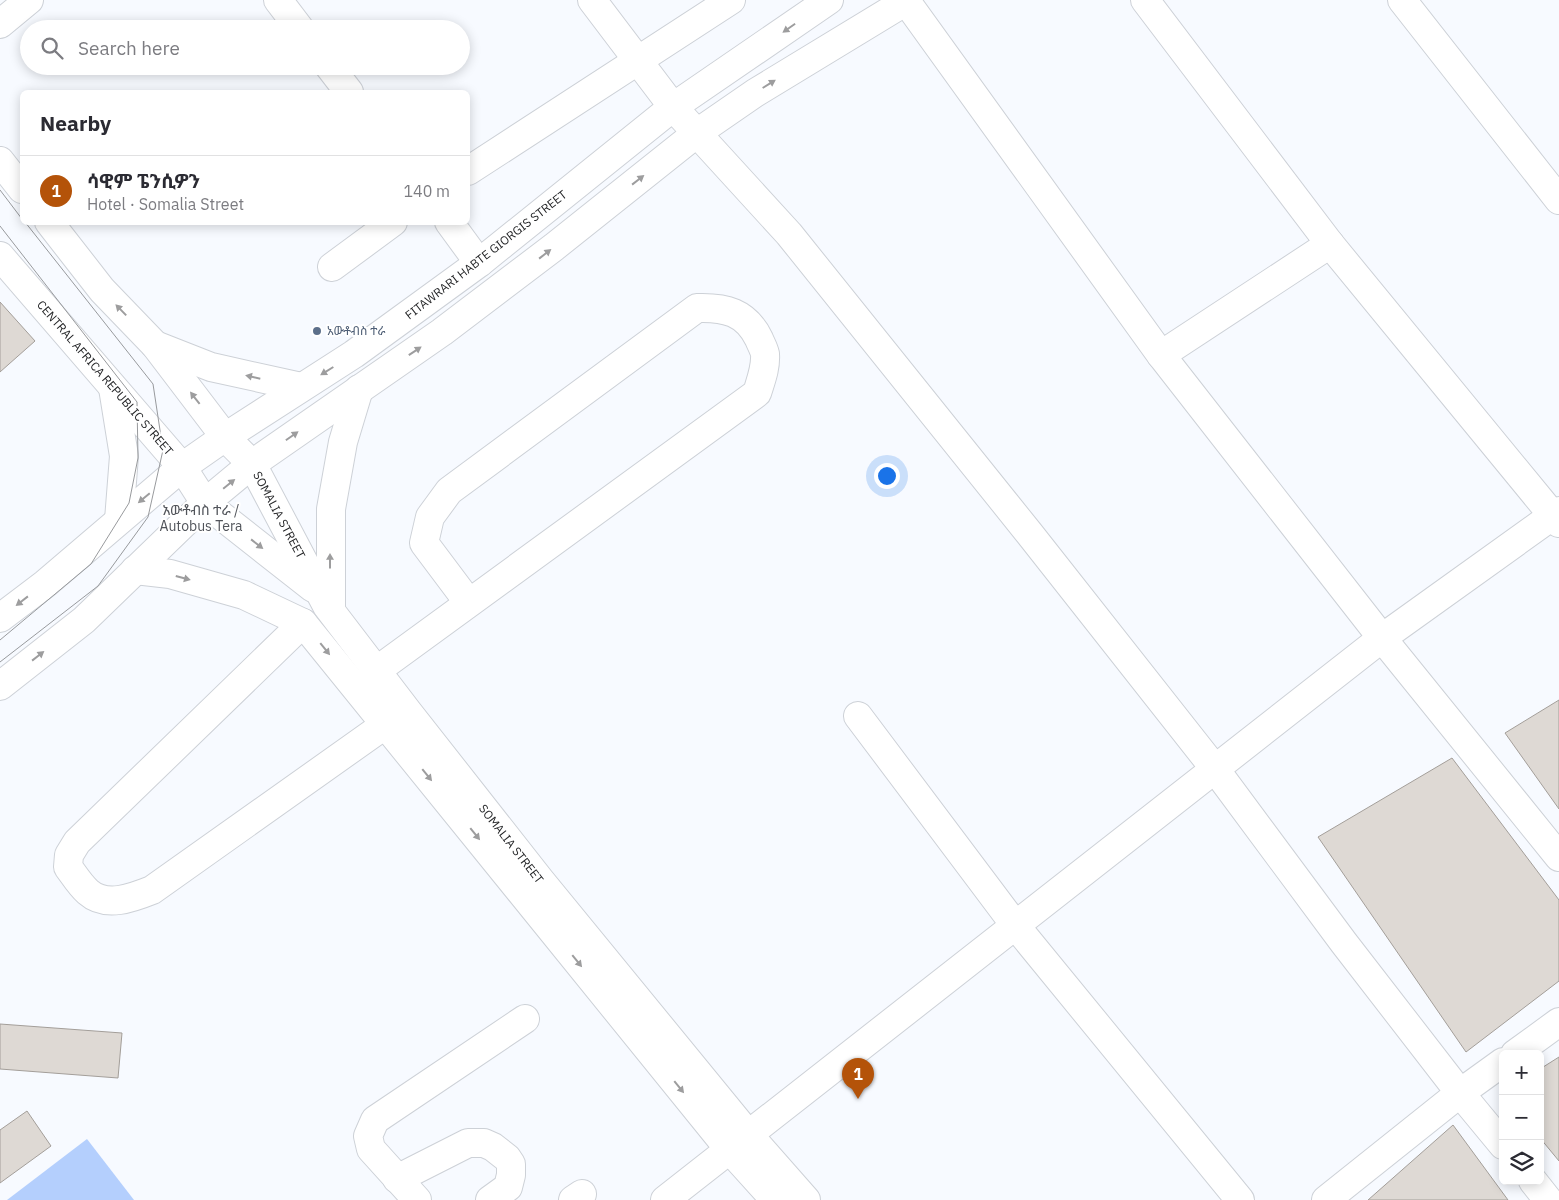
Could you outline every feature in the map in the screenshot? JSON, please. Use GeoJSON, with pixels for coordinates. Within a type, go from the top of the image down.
{"type":"FeatureCollection","features":[{"type":"Feature","properties":{"kind":"street"},"geometry":{"type":"LineString","coordinates":[[0,24],[29,0]]}},
{"type":"Feature","properties":{"kind":"street"},"geometry":{"type":"LineString","coordinates":[[278,0],[293,20]]}},
{"type":"Feature","properties":{"kind":"street"},"geometry":{"type":"LineString","coordinates":[[592,0],[673,107],[789,234],[1215,768],[1344,943],[1460,1093],[1499,1140]]}},
{"type":"Feature","properties":{"kind":"street"},"geometry":{"type":"LineString","coordinates":[[470,170],[731,0]]}},
{"type":"Feature","properties":{"kind":"street","name":"FITAWRARI HABTE GIORGIS STREET"},"geometry":{"type":"LineString","coordinates":[[0,618],[45,584],[182,467],[225,436],[354,354],[479,263],[673,107],[829,0]]}},
{"type":"Feature","properties":{"kind":"street"},"geometry":{"type":"LineString","coordinates":[[0,686],[84,620],[205,503],[252,464],[442,332],[697,133],[755,92],[907,0],[1162,355],[1382,638],[1559,857]]}},
{"type":"Feature","properties":{"kind":"street"},"geometry":{"type":"LineString","coordinates":[[665,1200],[1382,638],[1557,517],[1330,244],[1145,0]]}},
{"type":"Feature","properties":{"kind":"street"},"geometry":{"type":"LineString","coordinates":[[1402,0],[1559,200]]}},
{"type":"Feature","properties":{"kind":"street"},"geometry":{"type":"LineString","coordinates":[[336,75],[347,90]]}},
{"type":"Feature","properties":{"kind":"street"},"geometry":{"type":"LineString","coordinates":[[0,161],[20,187]]}},
{"type":"Feature","properties":{"kind":"street"},"geometry":{"type":"LineString","coordinates":[[51,225],[102,290],[155,345],[225,436],[252,464]]}},
{"type":"Feature","properties":{"kind":"street"},"geometry":{"type":"LineString","coordinates":[[332,267],[389,225]]}},
{"type":"Feature","properties":{"kind":"street"},"geometry":{"type":"LineString","coordinates":[[451,225],[479,263]]}},
{"type":"Feature","properties":{"kind":"street"},"geometry":{"type":"LineString","coordinates":[[1162,355],[1330,244]]}},
{"type":"Feature","properties":{"kind":"street","name":"CENTRAL AFRICA REPUBLIC STREET"},"geometry":{"type":"LineString","coordinates":[[0,256],[182,467],[205,503],[326,602]]}},
{"type":"Feature","properties":{"kind":"street"},"geometry":{"type":"LineString","coordinates":[[376,671],[469,603],[757,392],[764,372],[765,352],[755,330],[737,313],[717,308],[697,308],[449,490],[430,517],[424,543],[469,603]]}},
{"type":"Feature","properties":{"kind":"street"},"geometry":{"type":"LineString","coordinates":[[155,345],[211,367],[300,387]]}},
{"type":"Feature","properties":{"kind":"street"},"geometry":{"type":"LineString","coordinates":[[113,388],[124,456],[118,520]]}},
{"type":"Feature","properties":{"kind":"street"},"geometry":{"type":"LineString","coordinates":[[326,602],[331,509],[343,442],[359,389]]}},
{"type":"Feature","properties":{"kind":"street","name":"SOMALIA STREET"},"geometry":{"type":"LineString","coordinates":[[252,464],[326,602],[376,671],[540,880],[739,1142],[806,1200]]}},
{"type":"Feature","properties":{"kind":"street"},"geometry":{"type":"LineString","coordinates":[[135,570],[170,574],[244,595],[304,623],[386,724],[739,1142],[775,1200]]}},
{"type":"Feature","properties":{"kind":"street"},"geometry":{"type":"LineString","coordinates":[[304,623],[77,842],[69,855],[68,867],[87,891],[96,897],[114,901],[132,898],[152,890],[386,724]]}},
{"type":"Feature","properties":{"kind":"street"},"geometry":{"type":"LineString","coordinates":[[858,716],[1015,925],[1240,1200]]}},
{"type":"Feature","properties":{"kind":"street"},"geometry":{"type":"LineString","coordinates":[[417,1200],[371,1149],[368,1136],[375,1120],[525,1019]]}},
{"type":"Feature","properties":{"kind":"street"},"geometry":{"type":"LineString","coordinates":[[1520,1050],[1559,1022]]}},
{"type":"Feature","properties":{"kind":"street"},"geometry":{"type":"LineString","coordinates":[[1326,1200],[1460,1093],[1499,1065]]}},
{"type":"Feature","properties":{"kind":"street"},"geometry":{"type":"LineString","coordinates":[[397,1179],[468,1143],[484,1143],[493,1147],[507,1158],[511,1164],[512,1175],[508,1187],[490,1200]]}},
{"type":"Feature","properties":{"kind":"street"},"geometry":{"type":"LineString","coordinates":[[1536,1185],[1548,1200]]}},
{"type":"Feature","properties":{"kind":"shaded area"},"geometry":{"type":"Polygon","coordinates":[[[87,1139],[134,1200],[7,1200],[87,1139]]]}},
{"type":"Feature","properties":{"kind":"building"},"geometry":{"type":"Polygon","coordinates":[[[0,302],[35,341],[0,372],[0,302]]]}},
{"type":"Feature","properties":{"kind":"building"},"geometry":{"type":"Polygon","coordinates":[[[1559,700],[1559,809],[1505,733],[1559,700]]]}},
{"type":"Feature","properties":{"kind":"building"},"geometry":{"type":"Polygon","coordinates":[[[1452,758],[1559,900],[1559,981],[1466,1052],[1318,837],[1452,758]]]}},
{"type":"Feature","properties":{"kind":"building"},"geometry":{"type":"Polygon","coordinates":[[[0,1024],[122,1033],[118,1078],[0,1069],[0,1024]]]}},
{"type":"Feature","properties":{"kind":"building"},"geometry":{"type":"Polygon","coordinates":[[[1559,1057],[1559,1161],[1544,1143],[1544,1066],[1559,1057]]]}},
{"type":"Feature","properties":{"kind":"building"},"geometry":{"type":"Polygon","coordinates":[[[27,1111],[51,1146],[0,1183],[0,1130],[27,1111]]]}},
{"type":"Feature","properties":{"kind":"building"},"geometry":{"type":"Polygon","coordinates":[[[1453,1125],[1508,1200],[1368,1200],[1453,1125]]]}},
{"type":"Feature","properties":{"kind":"tram line"},"geometry":{"type":"LineString","coordinates":[[0,190],[20,216]]}},
{"type":"Feature","properties":{"kind":"tram line"},"geometry":{"type":"LineString","coordinates":[[0,662],[98,586],[148,517],[163,450],[153,384],[27,225]]}},
{"type":"Feature","properties":{"kind":"tram line"},"geometry":{"type":"LineString","coordinates":[[0,226],[137,402],[138,458],[129,503],[91,564],[0,640]]}},
{"type":"Feature","properties":{"kind":"place","name":"አውቶብስ ተራ"},"geometry":{"type":"Point","coordinates":[317,331]}},
{"type":"Feature","properties":{"kind":"place","name":"ሳዊም ፔንሲዎን"},"geometry":{"type":"Point","coordinates":[858,1099]}},
{"type":"Feature","properties":{"kind":"district","name":"አውቶብስ ተራ / Autobus Tera"},"geometry":{"type":"Point","coordinates":[201,518]}}]}
